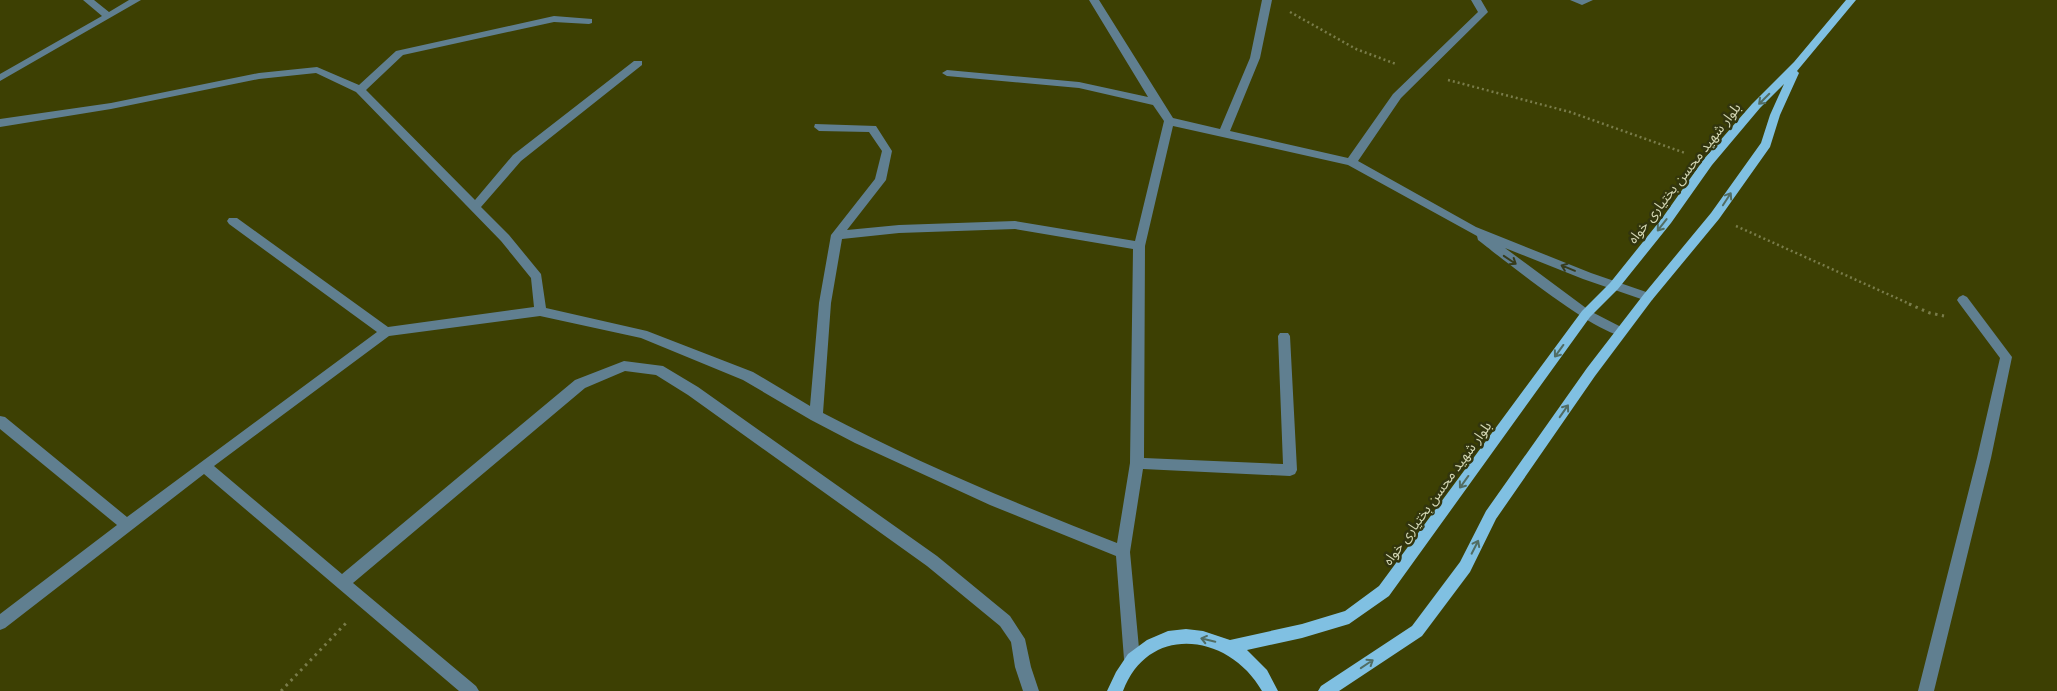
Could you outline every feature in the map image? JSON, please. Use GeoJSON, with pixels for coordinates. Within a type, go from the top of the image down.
{"type":"FeatureCollection","features":[{"type":"Feature","properties":{"kind":"main road"},"geometry":{"type":"LineString","coordinates":[[1326,691],[1417,631],[1465,567],[1491,515],[1621,332],[1715,216],[1766,144],[1775,115],[1798,64],[1851,0]]}},
{"type":"Feature","properties":{"kind":"main road","name":"بلوار شهید محسن بختیاری خواه"},"geometry":{"type":"LineString","coordinates":[[1230,647],[1349,617],[1384,591],[1586,314],[1614,286],[1667,220],[1708,162],[1756,106],[1798,64]]}},
{"type":"Feature","properties":{"kind":"main road"},"geometry":{"type":"LineString","coordinates":[[1114,691],[1122,673],[1132,659],[1152,645],[1170,638],[1190,636],[1211,639],[1230,647],[1259,672],[1270,691]]}},
{"type":"Feature","properties":{"kind":"street"},"geometry":{"type":"LineString","coordinates":[[88,0],[108,16]]}},
{"type":"Feature","properties":{"kind":"street"},"geometry":{"type":"LineString","coordinates":[[0,78],[136,0]]}},
{"type":"Feature","properties":{"kind":"street"},"geometry":{"type":"LineString","coordinates":[[1094,0],[1169,121],[1350,162],[1472,230],[1614,286],[1648,297]]}},
{"type":"Feature","properties":{"kind":"street"},"geometry":{"type":"LineString","coordinates":[[1224,132],[1255,58],[1267,0]]}},
{"type":"Feature","properties":{"kind":"street"},"geometry":{"type":"LineString","coordinates":[[1350,162],[1396,96],[1483,12],[1476,0]]}},
{"type":"Feature","properties":{"kind":"street"},"geometry":{"type":"LineString","coordinates":[[1575,0],[1582,2],[1588,0]]}},
{"type":"Feature","properties":{"kind":"street"},"geometry":{"type":"LineString","coordinates":[[360,90],[400,52],[554,19],[589,21]]}},
{"type":"Feature","properties":{"kind":"street"},"geometry":{"type":"LineString","coordinates":[[475,207],[517,158],[638,63]]}},
{"type":"Feature","properties":{"kind":"street"},"geometry":{"type":"LineString","coordinates":[[0,123],[111,106],[259,76],[317,70],[360,90],[505,238],[537,277],[540,311]]}},
{"type":"Feature","properties":{"kind":"street"},"geometry":{"type":"LineString","coordinates":[[947,73],[1079,85],[1156,102]]}},
{"type":"Feature","properties":{"kind":"street"},"geometry":{"type":"LineString","coordinates":[[1132,659],[1123,552],[1137,463],[1139,246],[1160,169],[1169,121]]}},
{"type":"Feature","properties":{"kind":"street"},"geometry":{"type":"LineString","coordinates":[[816,416],[825,303],[837,235],[880,180],[887,151],[872,130],[819,127]]}},
{"type":"Feature","properties":{"kind":"street"},"geometry":{"type":"LineString","coordinates":[[233,221],[386,332]]}},
{"type":"Feature","properties":{"kind":"street"},"geometry":{"type":"LineString","coordinates":[[837,235],[899,229],[1015,225],[1139,246]]}},
{"type":"Feature","properties":{"kind":"street"},"geometry":{"type":"LineString","coordinates":[[1472,230],[1504,256],[1545,283],[1586,314],[1621,332]]}},
{"type":"Feature","properties":{"kind":"street"},"geometry":{"type":"LineString","coordinates":[[1926,691],[1984,458],[2006,357],[1963,300]]}},
{"type":"Feature","properties":{"kind":"street"},"geometry":{"type":"LineString","coordinates":[[0,623],[204,466],[386,332],[540,311],[643,334],[748,376],[816,416],[860,439],[995,501],[1123,552]]}},
{"type":"Feature","properties":{"kind":"street"},"geometry":{"type":"LineString","coordinates":[[1137,463],[1290,470],[1284,336]]}},
{"type":"Feature","properties":{"kind":"street"},"geometry":{"type":"LineString","coordinates":[[342,583],[580,384],[624,366],[659,370],[693,391],[932,560],[1005,622],[1018,639],[1023,667],[1031,691]]}},
{"type":"Feature","properties":{"kind":"street"},"geometry":{"type":"LineString","coordinates":[[0,420],[127,525]]}},
{"type":"Feature","properties":{"kind":"street"},"geometry":{"type":"LineString","coordinates":[[204,466],[367,602],[467,690]]}},
{"type":"Feature","properties":{"kind":"path"},"geometry":{"type":"LineString","coordinates":[[1283,9],[1356,49],[1421,73],[1570,112],[1708,162]]}},
{"type":"Feature","properties":{"kind":"path"},"geometry":{"type":"LineString","coordinates":[[1715,216],[1930,313],[1982,325]]}},
{"type":"Feature","properties":{"kind":"path"},"geometry":{"type":"LineString","coordinates":[[281,691],[367,602]]}}]}
